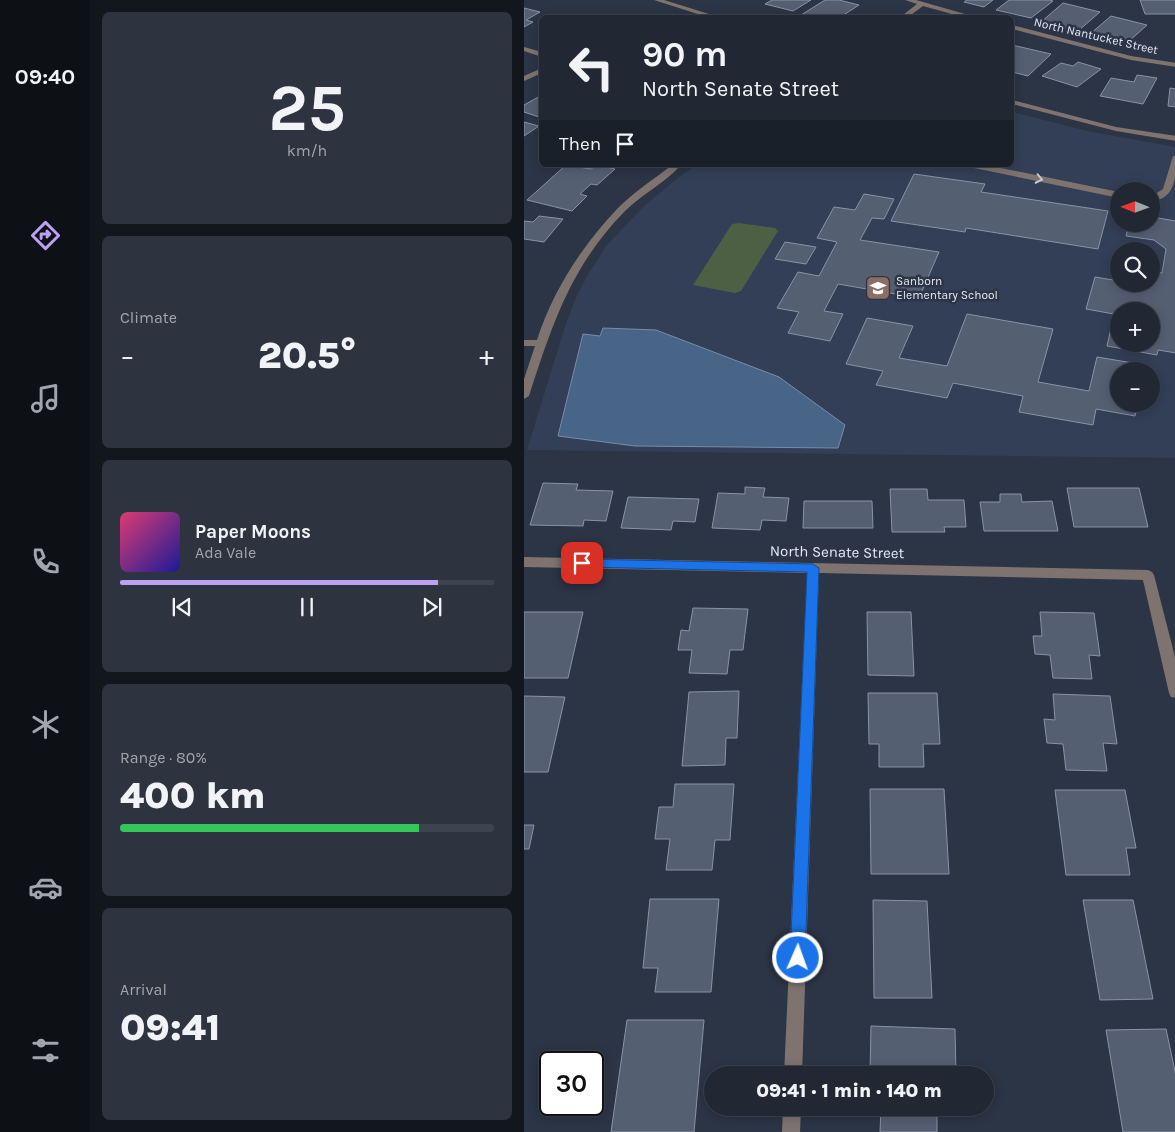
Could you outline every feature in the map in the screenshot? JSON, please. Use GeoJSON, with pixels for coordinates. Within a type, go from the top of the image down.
{"type":"FeatureCollection","features":[{"type":"Feature","properties":{"kind":"street"},"geometry":{"type":"LineString","coordinates":[[657,0],[709,15]]}},
{"type":"Feature","properties":{"kind":"street"},"geometry":{"type":"LineString","coordinates":[[908,0],[964,15]]}},
{"type":"Feature","properties":{"kind":"street"},"geometry":{"type":"LineString","coordinates":[[906,15],[922,4]]}},
{"type":"Feature","properties":{"kind":"street","name":"North Nantucket Street"},"geometry":{"type":"LineString","coordinates":[[1014,28],[1131,58],[1175,65]]}},
{"type":"Feature","properties":{"kind":"street"},"geometry":{"type":"LineString","coordinates":[[524,49],[539,54]]}},
{"type":"Feature","properties":{"kind":"street"},"geometry":{"type":"LineString","coordinates":[[524,80],[539,72]]}},
{"type":"Feature","properties":{"kind":"street"},"geometry":{"type":"LineString","coordinates":[[1014,103],[1092,123],[1175,139]]}},
{"type":"Feature","properties":{"kind":"street"},"geometry":{"type":"LineString","coordinates":[[1160,198],[1166,194],[1171,181],[1175,158]]}},
{"type":"Feature","properties":{"kind":"street"},"geometry":{"type":"LineString","coordinates":[[524,396],[540,343],[564,287],[576,266],[622,209],[674,167]]}},
{"type":"Feature","properties":{"kind":"street"},"geometry":{"type":"LineString","coordinates":[[984,167],[1110,193]]}},
{"type":"Feature","properties":{"kind":"street"},"geometry":{"type":"LineString","coordinates":[[524,343],[540,343]]}},
{"type":"Feature","properties":{"kind":"street","name":"North Senate Street"},"geometry":{"type":"LineString","coordinates":[[524,562],[1148,575],[1175,693]]}},
{"type":"Feature","properties":{"kind":"street"},"geometry":{"type":"LineString","coordinates":[[793,1066],[813,568]]}},
{"type":"Feature","properties":{"kind":"street"},"geometry":{"type":"LineString","coordinates":[[791,1132],[792,1116]]}},
{"type":"Feature","properties":{"kind":"shaded area","name":"Sanborn Elementary School"},"geometry":{"type":"Polygon","coordinates":[[[1014,113],[1087,131],[1175,147],[1175,458],[527,450],[566,323],[578,293],[606,246],[644,206],[694,167],[1014,167],[1014,113]]]}},
{"type":"Feature","properties":{"kind":"shaded area"},"geometry":{"type":"Polygon","coordinates":[[[603,328],[656,330],[779,377],[845,425],[838,448],[635,446],[558,436],[583,334],[600,336],[603,328]]]}},
{"type":"Feature","properties":{"kind":"green space"},"geometry":{"type":"Polygon","coordinates":[[[739,223],[775,228],[778,231],[741,291],[735,293],[693,285],[732,224],[739,223]]]}},
{"type":"Feature","properties":{"kind":"building"},"geometry":{"type":"Polygon","coordinates":[[[772,0],[811,0],[793,11],[765,4],[772,0]]]}},
{"type":"Feature","properties":{"kind":"building"},"geometry":{"type":"Polygon","coordinates":[[[825,0],[839,0],[859,5],[844,15],[801,15],[825,0]]]}},
{"type":"Feature","properties":{"kind":"building"},"geometry":{"type":"Polygon","coordinates":[[[967,0],[993,0],[984,7],[964,2],[967,0]]]}},
{"type":"Feature","properties":{"kind":"building"},"geometry":{"type":"Polygon","coordinates":[[[1009,0],[1053,1],[1031,18],[996,10],[1009,0]]]}},
{"type":"Feature","properties":{"kind":"building"},"geometry":{"type":"Polygon","coordinates":[[[1140,0],[1176,0],[1176,14],[1145,14],[1140,0]]]}},
{"type":"Feature","properties":{"kind":"building"},"geometry":{"type":"Polygon","coordinates":[[[1063,3],[1100,12],[1078,31],[1041,22],[1063,3]]]}},
{"type":"Feature","properties":{"kind":"building"},"geometry":{"type":"Polygon","coordinates":[[[524,8],[540,12],[526,20],[533,22],[524,27],[524,8]]]}},
{"type":"Feature","properties":{"kind":"building"},"geometry":{"type":"Polygon","coordinates":[[[1111,16],[1147,25],[1127,43],[1090,34],[1111,16]]]}},
{"type":"Feature","properties":{"kind":"building"},"geometry":{"type":"Polygon","coordinates":[[[1014,45],[1051,54],[1028,76],[1014,72],[1014,45]]]}},
{"type":"Feature","properties":{"kind":"building"},"geometry":{"type":"Polygon","coordinates":[[[1078,62],[1101,69],[1077,87],[1042,76],[1061,63],[1073,66],[1078,62]]]}},
{"type":"Feature","properties":{"kind":"building"},"geometry":{"type":"Polygon","coordinates":[[[1137,75],[1157,78],[1143,104],[1100,96],[1111,78],[1134,82],[1137,75]]]}},
{"type":"Feature","properties":{"kind":"building"},"geometry":{"type":"Polygon","coordinates":[[[1170,88],[1176,89],[1176,107],[1168,106],[1170,88]]]}},
{"type":"Feature","properties":{"kind":"building"},"geometry":{"type":"Polygon","coordinates":[[[539,97],[539,117],[524,112],[524,105],[539,97]]]}},
{"type":"Feature","properties":{"kind":"building"},"geometry":{"type":"Polygon","coordinates":[[[524,122],[539,126],[524,136],[524,122]]]}},
{"type":"Feature","properties":{"kind":"building"},"geometry":{"type":"Polygon","coordinates":[[[564,167],[591,169],[594,167],[606,167],[615,169],[597,185],[591,184],[580,194],[587,196],[572,211],[527,200],[564,167]]]}},
{"type":"Feature","properties":{"kind":"building"},"geometry":{"type":"Polygon","coordinates":[[[914,174],[985,184],[981,192],[1108,211],[1098,249],[966,228],[965,232],[891,221],[914,174]]]}},
{"type":"Feature","properties":{"kind":"building"},"geometry":{"type":"Polygon","coordinates":[[[864,194],[894,199],[884,219],[872,218],[860,240],[939,252],[919,298],[838,284],[824,311],[843,314],[830,341],[788,333],[799,312],[777,308],[798,272],[819,276],[837,242],[817,238],[834,207],[855,210],[864,194]]]}},
{"type":"Feature","properties":{"kind":"building"},"geometry":{"type":"Polygon","coordinates":[[[539,216],[563,219],[544,242],[524,239],[524,221],[533,222],[539,216]]]}},
{"type":"Feature","properties":{"kind":"building"},"geometry":{"type":"Polygon","coordinates":[[[1160,218],[1176,221],[1176,353],[1160,350],[1160,302],[1110,302],[1110,313],[1086,309],[1095,277],[1110,280],[1110,292],[1160,292],[1160,273],[1162,273],[1166,249],[1160,244],[1160,242],[1154,240],[1126,236],[1127,232],[1160,232],[1160,218]]]}},
{"type":"Feature","properties":{"kind":"building"},"geometry":{"type":"Polygon","coordinates":[[[785,242],[816,247],[806,264],[775,259],[785,242]]]}},
{"type":"Feature","properties":{"kind":"building"},"geometry":{"type":"Polygon","coordinates":[[[967,314],[1053,329],[1038,382],[1089,391],[1097,357],[1127,362],[1110,362],[1110,412],[1096,409],[1093,425],[1019,412],[1023,396],[953,383],[947,398],[876,385],[883,371],[846,364],[867,318],[913,326],[899,358],[947,366],[967,314]]]}},
{"type":"Feature","properties":{"kind":"building"},"geometry":{"type":"Polygon","coordinates":[[[1110,332],[1110,347],[1107,346],[1110,332]]]}},
{"type":"Feature","properties":{"kind":"building"},"geometry":{"type":"Polygon","coordinates":[[[1140,352],[1158,352],[1157,355],[1140,352]]]}},
{"type":"Feature","properties":{"kind":"building"},"geometry":{"type":"Polygon","coordinates":[[[1113,412],[1136,412],[1135,416],[1113,412]]]}},
{"type":"Feature","properties":{"kind":"building"},"geometry":{"type":"Polygon","coordinates":[[[543,483],[578,484],[576,490],[613,491],[606,521],[584,520],[583,526],[530,525],[543,483]]]}},
{"type":"Feature","properties":{"kind":"building"},"geometry":{"type":"Polygon","coordinates":[[[745,487],[765,488],[763,497],[789,498],[786,521],[762,520],[760,530],[712,528],[718,493],[745,494],[745,487]]]}},
{"type":"Feature","properties":{"kind":"building"},"geometry":{"type":"Polygon","coordinates":[[[1067,488],[1139,488],[1148,527],[1074,527],[1067,488]]]}},
{"type":"Feature","properties":{"kind":"building"},"geometry":{"type":"Polygon","coordinates":[[[890,489],[927,489],[928,500],[964,500],[966,527],[944,527],[945,532],[892,532],[890,489]]]}},
{"type":"Feature","properties":{"kind":"building"},"geometry":{"type":"Polygon","coordinates":[[[1000,494],[1021,494],[1022,502],[1052,501],[1058,531],[984,531],[980,502],[1000,502],[1000,494]]]}},
{"type":"Feature","properties":{"kind":"building"},"geometry":{"type":"Polygon","coordinates":[[[628,497],[699,499],[695,522],[673,521],[671,530],[621,528],[628,497]]]}},
{"type":"Feature","properties":{"kind":"building"},"geometry":{"type":"Polygon","coordinates":[[[804,501],[872,501],[873,528],[803,528],[804,501]]]}},
{"type":"Feature","properties":{"kind":"building"},"geometry":{"type":"Polygon","coordinates":[[[693,608],[748,609],[743,650],[730,650],[727,674],[689,673],[692,650],[678,650],[681,630],[689,631],[693,608]]]}},
{"type":"Feature","properties":{"kind":"building"},"geometry":{"type":"Polygon","coordinates":[[[524,612],[583,612],[568,678],[524,678],[524,612]]]}},
{"type":"Feature","properties":{"kind":"building"},"geometry":{"type":"Polygon","coordinates":[[[867,612],[911,612],[914,676],[868,675],[867,612]]]}},
{"type":"Feature","properties":{"kind":"building"},"geometry":{"type":"Polygon","coordinates":[[[1040,612],[1094,613],[1100,656],[1089,655],[1092,679],[1053,678],[1050,655],[1035,654],[1033,636],[1042,636],[1040,612]]]}},
{"type":"Feature","properties":{"kind":"building"},"geometry":{"type":"Polygon","coordinates":[[[739,691],[737,738],[726,738],[725,765],[682,766],[689,692],[739,691]]]}},
{"type":"Feature","properties":{"kind":"building"},"geometry":{"type":"Polygon","coordinates":[[[868,693],[937,693],[940,744],[923,744],[924,767],[879,767],[879,744],[869,744],[868,693]]]}},
{"type":"Feature","properties":{"kind":"building"},"geometry":{"type":"Polygon","coordinates":[[[1053,694],[1110,696],[1117,744],[1103,743],[1107,771],[1066,770],[1063,744],[1047,743],[1044,719],[1055,720],[1053,694]]]}},
{"type":"Feature","properties":{"kind":"building"},"geometry":{"type":"Polygon","coordinates":[[[524,696],[565,697],[548,772],[524,772],[524,696]]]}},
{"type":"Feature","properties":{"kind":"building"},"geometry":{"type":"Polygon","coordinates":[[[675,784],[734,784],[730,840],[715,840],[712,870],[666,870],[670,839],[655,839],[659,807],[673,807],[675,784]]]}},
{"type":"Feature","properties":{"kind":"building"},"geometry":{"type":"Polygon","coordinates":[[[870,789],[944,789],[949,874],[871,874],[870,789]]]}},
{"type":"Feature","properties":{"kind":"building"},"geometry":{"type":"Polygon","coordinates":[[[1055,790],[1125,790],[1136,848],[1126,848],[1130,875],[1066,875],[1055,790]]]}},
{"type":"Feature","properties":{"kind":"building"},"geometry":{"type":"Polygon","coordinates":[[[524,825],[534,825],[529,849],[524,849],[524,825]]]}},
{"type":"Feature","properties":{"kind":"building"},"geometry":{"type":"Polygon","coordinates":[[[650,899],[719,899],[711,992],[655,992],[658,968],[643,968],[650,899]]]}},
{"type":"Feature","properties":{"kind":"building"},"geometry":{"type":"Polygon","coordinates":[[[873,900],[927,901],[932,998],[874,998],[873,900]]]}},
{"type":"Feature","properties":{"kind":"building"},"geometry":{"type":"Polygon","coordinates":[[[1083,900],[1133,900],[1153,999],[1100,1000],[1083,900]]]}},
{"type":"Feature","properties":{"kind":"building"},"geometry":{"type":"Polygon","coordinates":[[[627,1020],[704,1020],[694,1132],[611,1132],[627,1020]]]}},
{"type":"Feature","properties":{"kind":"building"},"geometry":{"type":"Polygon","coordinates":[[[871,1026],[955,1029],[956,1066],[870,1066],[871,1026]]]}},
{"type":"Feature","properties":{"kind":"building"},"geometry":{"type":"Polygon","coordinates":[[[1166,1029],[1176,1076],[1176,1132],[1123,1132],[1106,1030],[1166,1029]]]}},
{"type":"Feature","properties":{"kind":"building"},"geometry":{"type":"Polygon","coordinates":[[[881,1116],[937,1116],[937,1132],[880,1132],[881,1116]]]}},
{"type":"Feature","properties":{"kind":"place","name":"Sanborn Elementary School"},"geometry":{"type":"Point","coordinates":[878,288]}},
{"type":"Feature","properties":{"kind":"route"},"geometry":{"type":"LineString","coordinates":[[582,563],[813,568],[798,958]]}}]}
